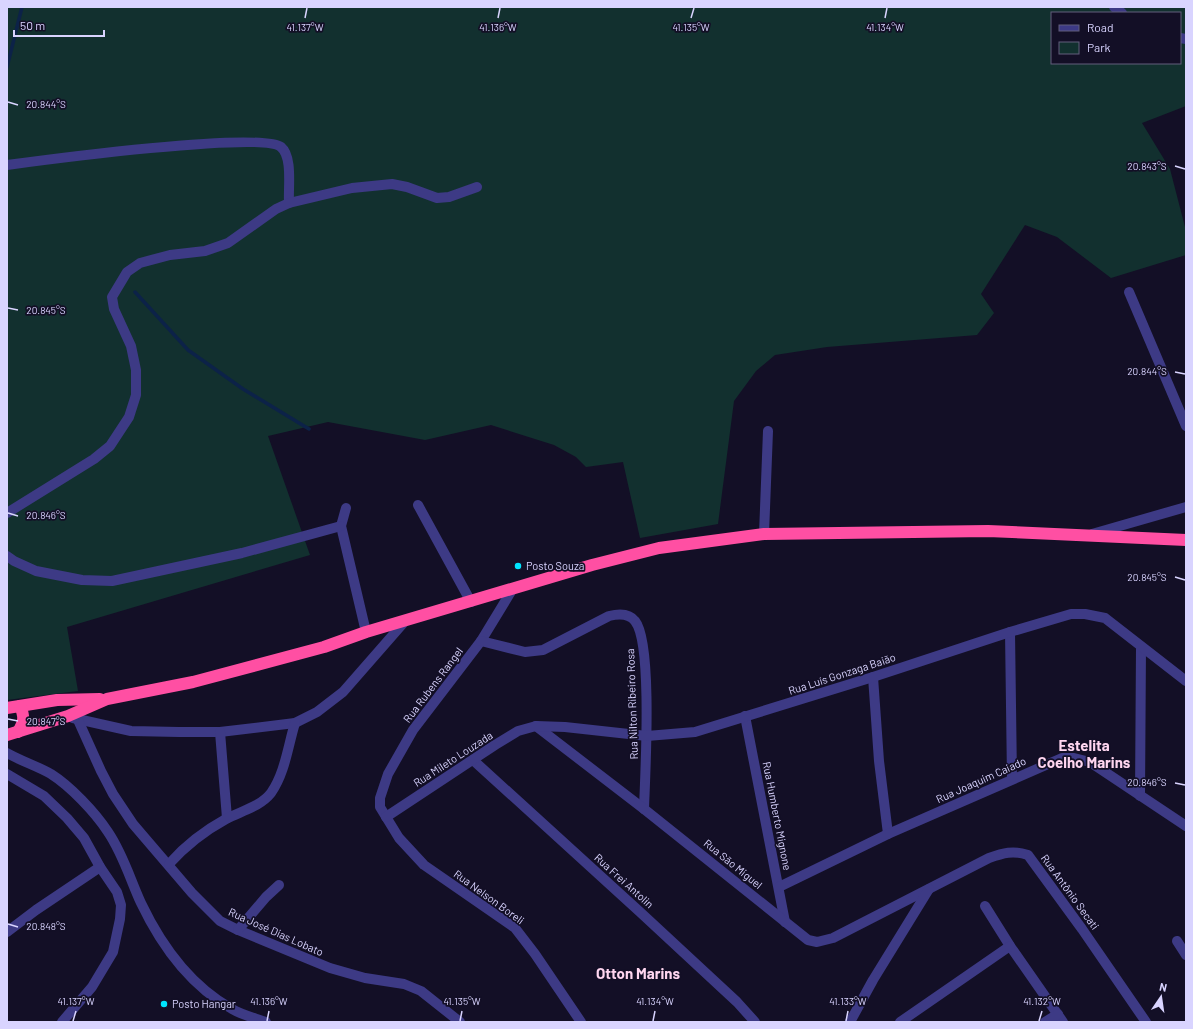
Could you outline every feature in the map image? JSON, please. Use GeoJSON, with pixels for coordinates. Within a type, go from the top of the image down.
{"type":"FeatureCollection","features":[{"type":"Feature","properties":{"kind":"highway"},"geometry":{"type":"LineString","coordinates":[[7,708],[57,700],[107,699],[193,682],[324,647],[366,632],[512,590],[592,565],[659,548],[764,534],[988,531],[1186,540]]}},
{"type":"Feature","properties":{"kind":"highway"},"geometry":{"type":"LineString","coordinates":[[13,734],[73,718],[107,699]]}},
{"type":"Feature","properties":{"kind":"highway"},"geometry":{"type":"LineString","coordinates":[[13,734],[24,722],[24,714],[20,706]]}},
{"type":"Feature","properties":{"kind":"street"},"geometry":{"type":"LineString","coordinates":[[7,166],[121,151],[211,144],[273,143],[284,150],[287,158],[289,203]]}},
{"type":"Feature","properties":{"kind":"street"},"geometry":{"type":"LineString","coordinates":[[7,513],[94,459],[110,446],[129,417],[136,395],[136,370],[131,346],[114,309],[112,297],[127,272],[140,263],[150,259],[205,250],[228,243],[276,208],[289,203],[352,188],[384,185],[407,187],[437,198],[449,198],[477,187]]}},
{"type":"Feature","properties":{"kind":"street"},"geometry":{"type":"LineString","coordinates":[[1128,292],[1186,426]]}},
{"type":"Feature","properties":{"kind":"street"},"geometry":{"type":"LineString","coordinates":[[764,534],[768,431]]}},
{"type":"Feature","properties":{"kind":"street"},"geometry":{"type":"LineString","coordinates":[[418,505],[471,602]]}},
{"type":"Feature","properties":{"kind":"street"},"geometry":{"type":"LineString","coordinates":[[1086,535],[1186,507]]}},
{"type":"Feature","properties":{"kind":"street"},"geometry":{"type":"LineString","coordinates":[[346,508],[341,526],[366,632]]}},
{"type":"Feature","properties":{"kind":"street"},"geometry":{"type":"LineString","coordinates":[[7,556],[14,561],[36,571],[82,580],[112,581],[242,553],[341,526]]}},
{"type":"Feature","properties":{"kind":"street","name":"Rua Rubens Rangel"},"geometry":{"type":"LineString","coordinates":[[380,798],[388,774],[413,730],[481,641],[512,590]]}},
{"type":"Feature","properties":{"kind":"street","name":"Rua Nilton Ribeiro Rosa"},"geometry":{"type":"LineString","coordinates":[[481,641],[525,652],[543,650],[609,616],[617,614],[627,616],[634,620],[640,630],[644,657],[647,736],[644,809]]}},
{"type":"Feature","properties":{"kind":"street","name":"Rua Luís Gonzaga Baião"},"geometry":{"type":"LineString","coordinates":[[536,726],[566,727],[647,736],[695,732],[1071,614],[1085,614],[1105,618],[1141,647],[1185,678]]}},
{"type":"Feature","properties":{"kind":"street"},"geometry":{"type":"LineString","coordinates":[[73,718],[131,730],[220,732],[295,723],[317,712],[342,692],[406,620]]}},
{"type":"Feature","properties":{"kind":"street"},"geometry":{"type":"LineString","coordinates":[[1010,632],[1012,779]]}},
{"type":"Feature","properties":{"kind":"street"},"geometry":{"type":"LineString","coordinates":[[1140,796],[1141,647]]}},
{"type":"Feature","properties":{"kind":"street"},"geometry":{"type":"LineString","coordinates":[[873,677],[879,761],[888,834]]}},
{"type":"Feature","properties":{"kind":"street","name":"Rua Humberto Mignone"},"geometry":{"type":"LineString","coordinates":[[746,716],[785,922]]}},
{"type":"Feature","properties":{"kind":"street","name":"Rua José Dias Lobato"},"geometry":{"type":"LineString","coordinates":[[73,718],[113,794],[133,824],[169,864],[192,893],[220,921],[238,930],[330,968],[365,978],[404,984],[421,991],[460,1022]]}},
{"type":"Feature","properties":{"kind":"street"},"geometry":{"type":"LineString","coordinates":[[169,864],[181,851],[205,832],[227,818],[259,804],[270,794],[279,779],[295,723]]}},
{"type":"Feature","properties":{"kind":"street","name":"Rua Mileto Louzada"},"geometry":{"type":"LineString","coordinates":[[386,817],[518,731],[536,726]]}},
{"type":"Feature","properties":{"kind":"street","name":"Rua São Miguel"},"geometry":{"type":"LineString","coordinates":[[536,726],[644,809],[785,922],[798,935],[808,940],[817,942],[833,938],[929,889]]}},
{"type":"Feature","properties":{"kind":"street"},"geometry":{"type":"LineString","coordinates":[[220,732],[227,818]]}},
{"type":"Feature","properties":{"kind":"street"},"geometry":{"type":"LineString","coordinates":[[7,753],[51,774],[78,797],[108,831],[123,857],[141,902],[155,929],[174,958],[199,985],[232,1009],[266,1022]]}},
{"type":"Feature","properties":{"kind":"street","name":"Rua Joaquim Caiado"},"geometry":{"type":"LineString","coordinates":[[779,887],[888,834],[1062,758],[1074,758],[1090,762],[1186,826]]}},
{"type":"Feature","properties":{"kind":"street","name":"Rua Frei Antolin"},"geometry":{"type":"LineString","coordinates":[[473,760],[669,938],[737,1002],[754,1022]]}},
{"type":"Feature","properties":{"kind":"street"},"geometry":{"type":"LineString","coordinates":[[7,774],[44,796],[67,818],[84,838],[100,867],[117,892],[121,906],[120,919],[113,952],[92,987],[62,1022]]}},
{"type":"Feature","properties":{"kind":"street","name":"Rua Nelson Boreli"},"geometry":{"type":"LineString","coordinates":[[380,798],[380,807],[399,838],[424,865],[515,928],[535,954],[581,1022]]}},
{"type":"Feature","properties":{"kind":"street","name":"Rua Antônio Secati"},"geometry":{"type":"LineString","coordinates":[[929,889],[989,858],[1006,852],[1018,852],[1028,855],[1082,929],[1146,1022]]}},
{"type":"Feature","properties":{"kind":"street"},"geometry":{"type":"LineString","coordinates":[[8,933],[36,910],[100,867]]}},
{"type":"Feature","properties":{"kind":"street"},"geometry":{"type":"LineString","coordinates":[[238,930],[266,897],[279,885]]}},
{"type":"Feature","properties":{"kind":"street"},"geometry":{"type":"LineString","coordinates":[[850,1022],[873,980],[929,889]]}},
{"type":"Feature","properties":{"kind":"street"},"geometry":{"type":"LineString","coordinates":[[985,906],[1010,946],[1060,1018],[1045,1022]]}},
{"type":"Feature","properties":{"kind":"street"},"geometry":{"type":"LineString","coordinates":[[1177,941],[1186,954]]}},
{"type":"Feature","properties":{"kind":"street"},"geometry":{"type":"LineString","coordinates":[[900,1022],[1010,946]]}},
{"type":"Feature","properties":{"kind":"green space"},"geometry":{"type":"Polygon","coordinates":[[[7,7],[1186,7],[1186,106],[1142,123],[1170,169],[1186,231],[1186,255],[1111,278],[1057,237],[1025,225],[981,294],[994,313],[977,335],[827,347],[775,355],[756,371],[734,401],[718,524],[640,538],[623,462],[586,467],[576,457],[554,445],[491,425],[425,440],[328,422],[268,436],[310,555],[67,627],[78,691],[7,700],[7,7]]]}},
{"type":"Feature","properties":{"kind":"waterway"},"geometry":{"type":"LineString","coordinates":[[7,67],[22,7]]}},
{"type":"Feature","properties":{"kind":"waterway"},"geometry":{"type":"LineString","coordinates":[[135,292],[188,350],[243,389],[309,429]]}},
{"type":"Feature","properties":{"kind":"place","name":"Posto Souza"},"geometry":{"type":"Point","coordinates":[518,566]}},
{"type":"Feature","properties":{"kind":"place","name":"Posto Hangar"},"geometry":{"type":"Point","coordinates":[164,1004]}},
{"type":"Feature","properties":{"kind":"district","name":"Estelita Coelho Marins"},"geometry":{"type":"Point","coordinates":[1084,754]}},
{"type":"Feature","properties":{"kind":"district","name":"Otton Marins"},"geometry":{"type":"Point","coordinates":[638,974]}}]}
